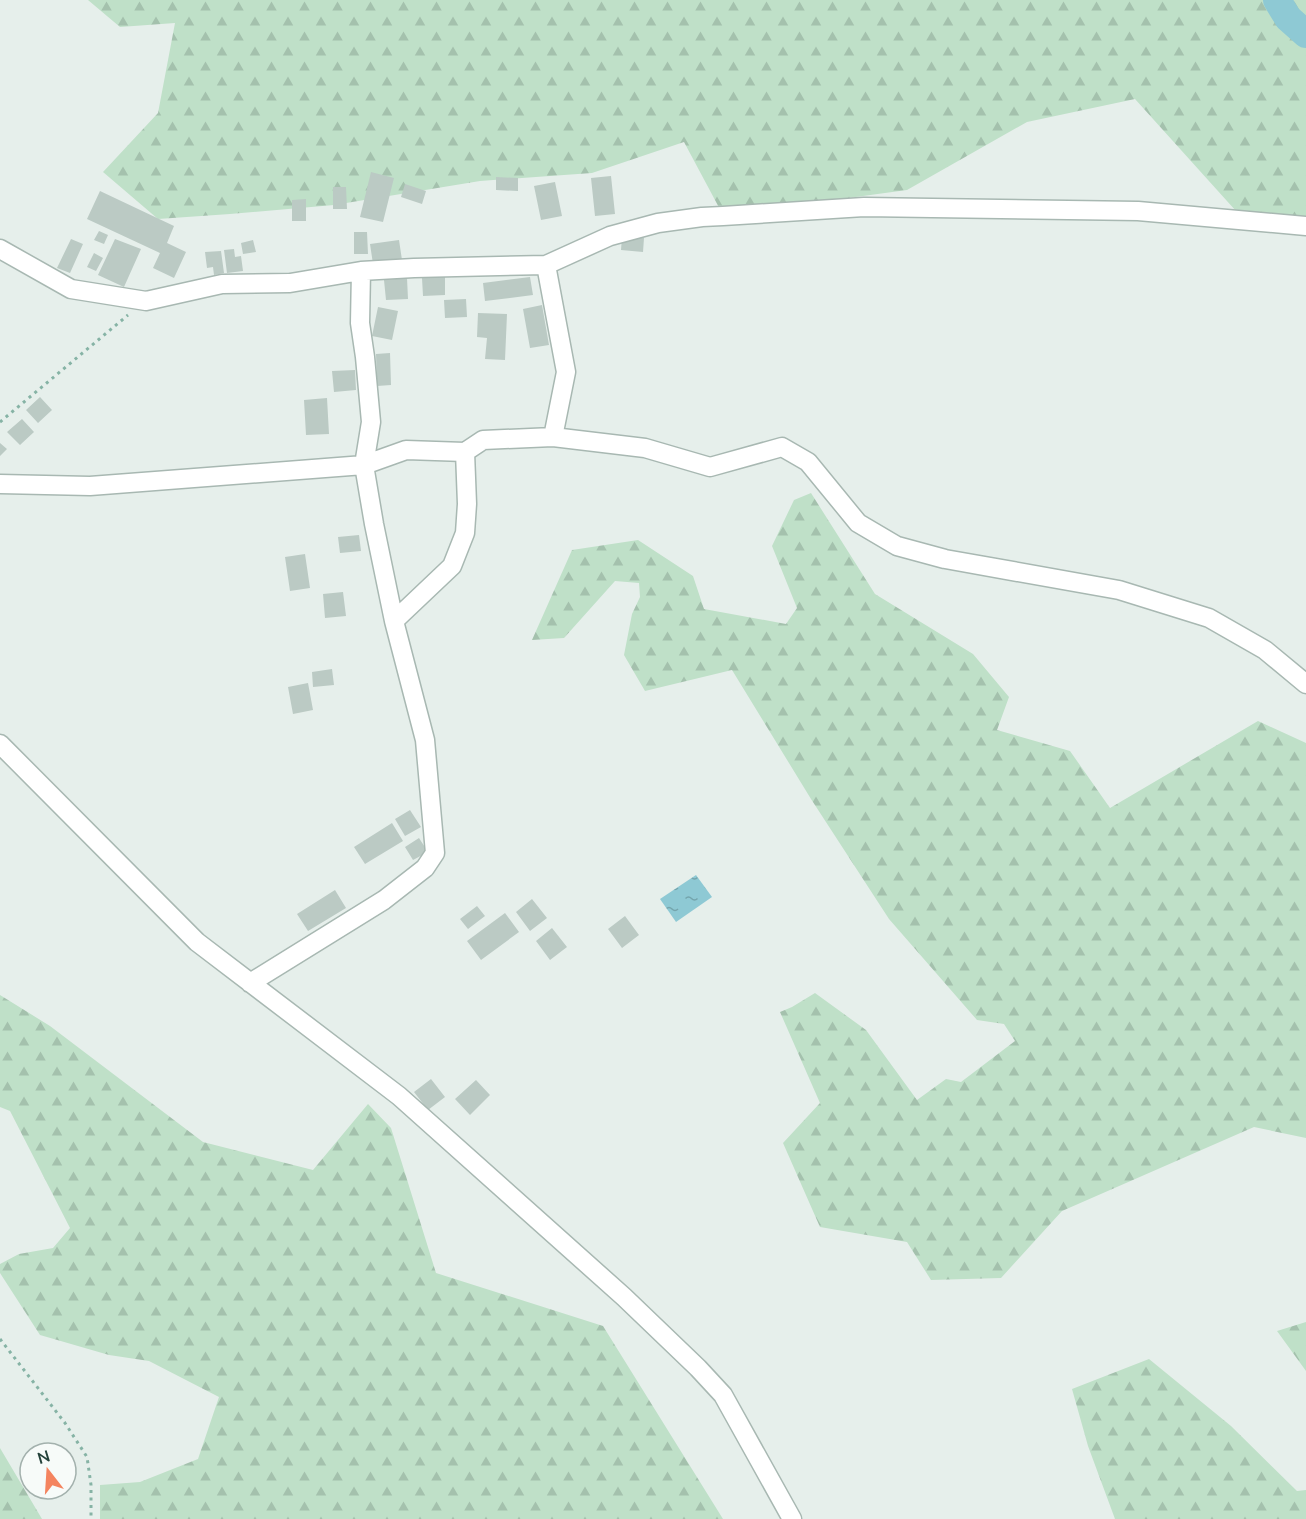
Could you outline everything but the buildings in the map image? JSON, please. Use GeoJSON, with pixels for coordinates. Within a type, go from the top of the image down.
{"type":"FeatureCollection","features":[{"type":"Feature","properties":{"kind":"street"},"geometry":{"type":"LineString","coordinates":[[0,249],[71,289],[146,301],[222,284],[290,283],[361,271],[546,265],[610,236],[658,223],[702,217],[852,207],[1138,211],[1306,226]]}},
{"type":"Feature","properties":{"kind":"street"},"geometry":{"type":"LineString","coordinates":[[546,265],[566,372],[553,436]]}},
{"type":"Feature","properties":{"kind":"street"},"geometry":{"type":"LineString","coordinates":[[250,983],[384,900],[425,868],[435,853],[425,740],[394,621],[364,465],[371,422],[360,323],[361,271]]}},
{"type":"Feature","properties":{"kind":"street"},"geometry":{"type":"LineString","coordinates":[[0,484],[90,486],[364,465],[406,450],[465,452],[483,440],[553,436],[645,448],[710,467],[782,447],[808,462],[858,524],[897,546],[945,559],[1119,590],[1209,618],[1265,650],[1306,684]]}},
{"type":"Feature","properties":{"kind":"street"},"geometry":{"type":"LineString","coordinates":[[394,621],[452,566],[465,533],[467,504],[465,452]]}},
{"type":"Feature","properties":{"kind":"street"},"geometry":{"type":"LineString","coordinates":[[0,744],[197,942],[399,1096],[624,1297],[698,1368],[723,1395],[792,1519]]}},
{"type":"Feature","properties":{"kind":"path"},"geometry":{"type":"LineString","coordinates":[[0,422],[146,301]]}},
{"type":"Feature","properties":{"kind":"path"},"geometry":{"type":"LineString","coordinates":[[0,1339],[65,1423],[87,1457],[91,1485],[91,1519]]}},
{"type":"Feature","properties":{"kind":"green space"},"geometry":{"type":"Polygon","coordinates":[[[88,0],[1306,0],[1306,222],[1245,221],[1135,99],[1027,122],[907,190],[723,215],[684,142],[592,173],[480,181],[334,205],[158,219],[103,172],[158,113],[175,23],[120,27],[88,0]]]}},
{"type":"Feature","properties":{"kind":"green space"},"geometry":{"type":"Polygon","coordinates":[[[811,493],[875,594],[973,654],[1009,697],[997,730],[1070,751],[1110,808],[1258,721],[1306,743],[1306,1138],[1254,1127],[1062,1211],[1001,1278],[931,1280],[907,1242],[820,1227],[783,1143],[820,1103],[780,1012],[815,993],[866,1030],[917,1100],[946,1079],[961,1082],[1015,1041],[1004,1024],[977,1020],[889,919],[811,799],[732,670],[645,691],[624,655],[632,614],[640,597],[639,583],[615,581],[564,638],[532,640],[572,550],[638,540],[693,576],[704,609],[786,624],[797,608],[772,546],[794,500],[811,493]]]}},
{"type":"Feature","properties":{"kind":"green space"},"geometry":{"type":"Polygon","coordinates":[[[0,995],[50,1026],[203,1142],[313,1170],[368,1104],[391,1128],[436,1273],[603,1326],[723,1519],[100,1519],[100,1485],[140,1482],[198,1459],[219,1397],[149,1361],[109,1355],[40,1335],[0,1273],[0,1264],[19,1254],[53,1248],[70,1228],[10,1111],[0,1107],[0,995]]]}},
{"type":"Feature","properties":{"kind":"green space"},"geometry":{"type":"Polygon","coordinates":[[[1306,1322],[1306,1371],[1277,1331],[1306,1322]]]}},
{"type":"Feature","properties":{"kind":"green space"},"geometry":{"type":"Polygon","coordinates":[[[1149,1359],[1231,1426],[1297,1491],[1306,1490],[1306,1519],[1115,1519],[1088,1446],[1072,1389],[1149,1359]]]}},
{"type":"Feature","properties":{"kind":"green space"},"geometry":{"type":"Polygon","coordinates":[[[0,1448],[18,1478],[18,1501],[31,1501],[42,1519],[0,1519],[0,1448]]]}},
{"type":"Feature","properties":{"kind":"water"},"geometry":{"type":"Polygon","coordinates":[[[696,875],[712,897],[676,922],[660,899],[696,875]]]}},
{"type":"Feature","properties":{"kind":"waterway"},"geometry":{"type":"LineString","coordinates":[[1277,0],[1288,18],[1306,34]]}}]}
